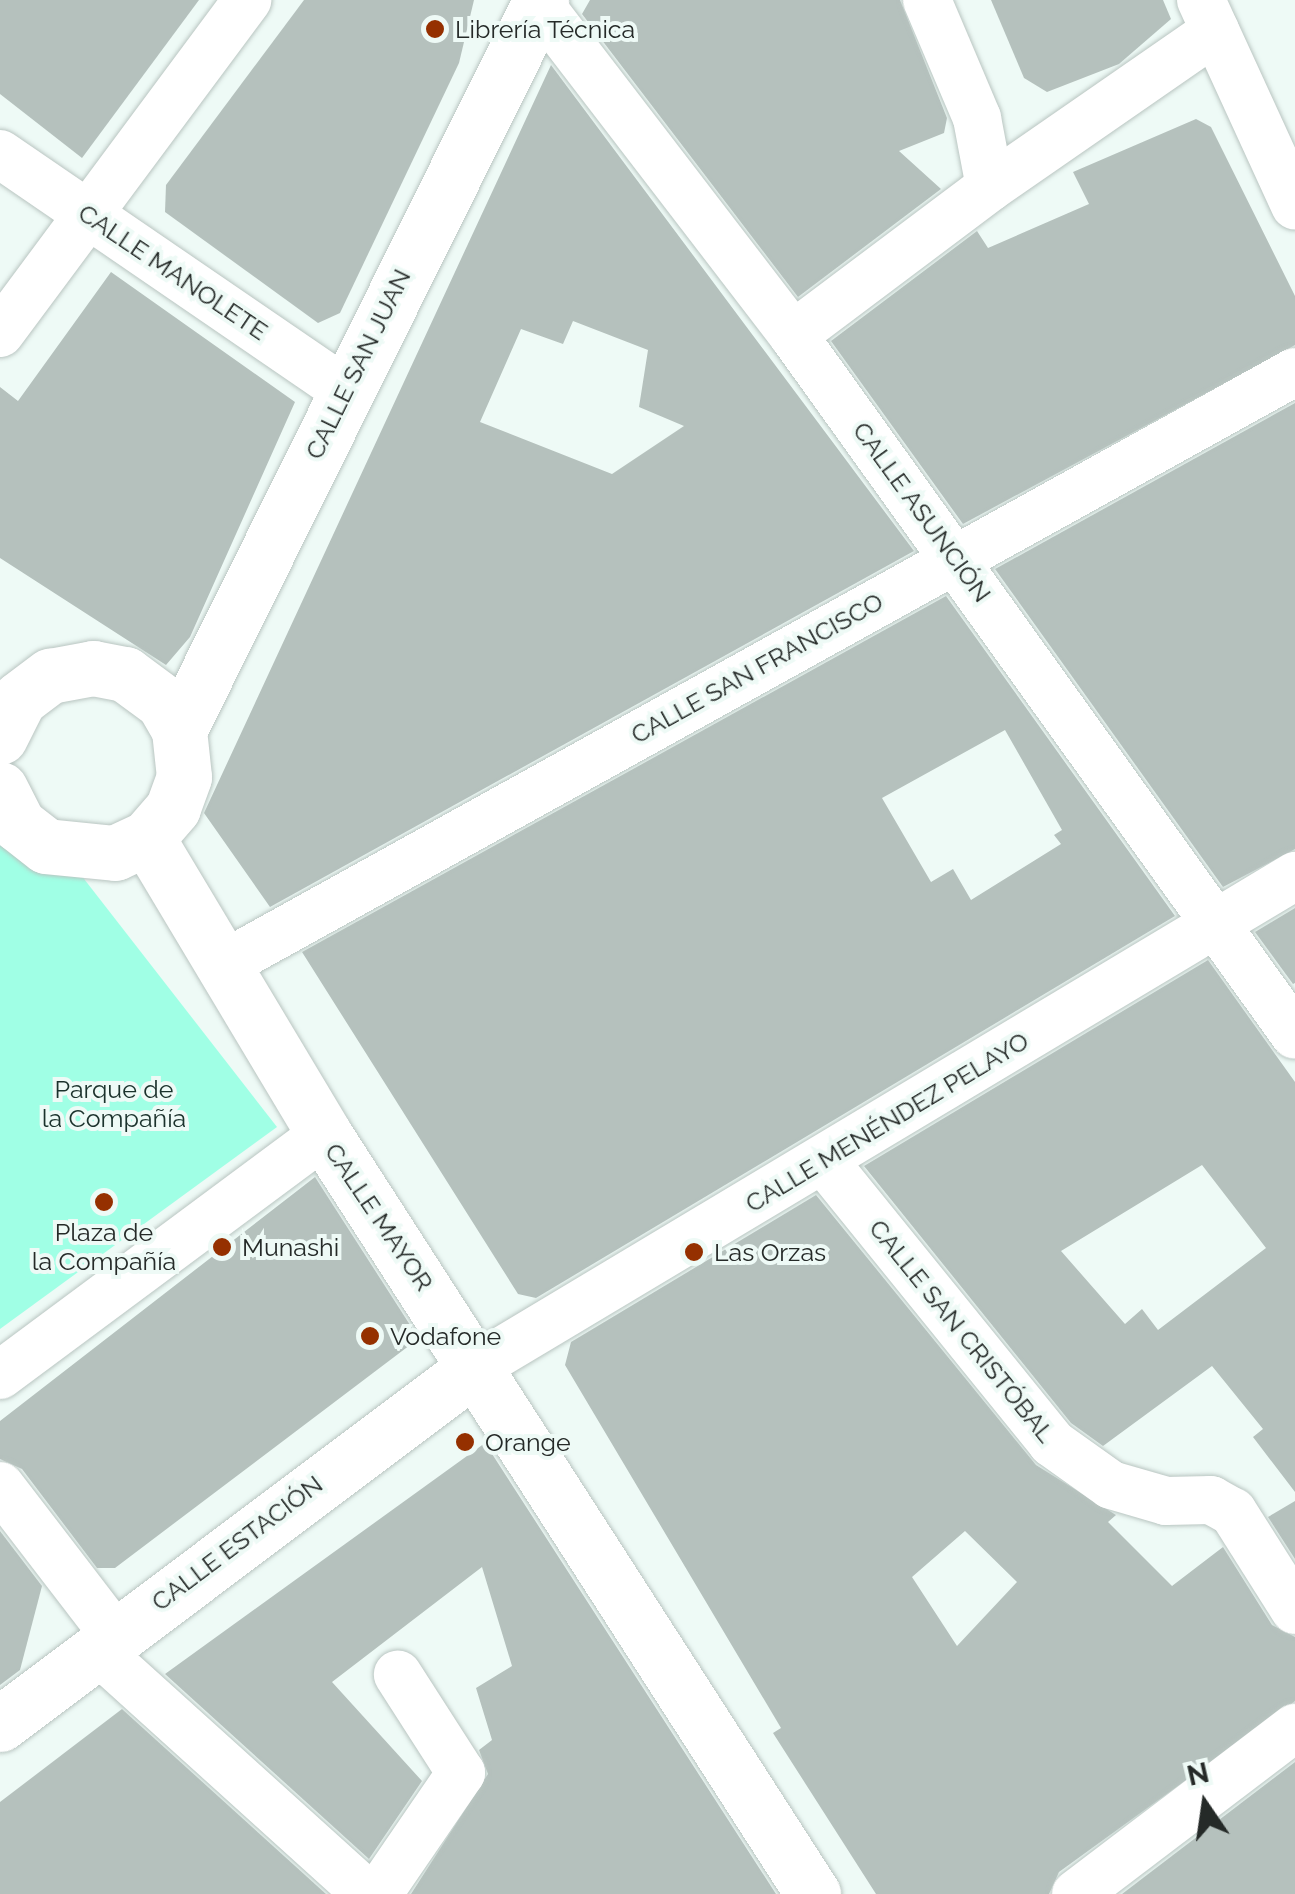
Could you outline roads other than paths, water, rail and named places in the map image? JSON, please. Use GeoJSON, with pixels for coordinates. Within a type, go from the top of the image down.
{"type":"FeatureCollection","features":[{"type":"Feature","properties":{"kind":"main road","name":"CALLE SAN JUAN"},"geometry":{"type":"LineString","coordinates":[[179,730],[539,1]]}},
{"type":"Feature","properties":{"kind":"main road"},"geometry":{"type":"LineString","coordinates":[[0,789],[18,824],[46,846],[115,853],[147,838],[174,808],[184,777],[179,730],[164,702],[125,674],[50,676],[6,707]]}},
{"type":"Feature","properties":{"kind":"main road","name":"CALLE MAYOR"},"geometry":{"type":"LineString","coordinates":[[147,838],[220,966],[324,1134],[814,1894]]}},
{"type":"Feature","properties":{"kind":"main road","name":"CALLE ESTACIÓN"},"geometry":{"type":"LineString","coordinates":[[0,1724],[477,1366]]}},
{"type":"Feature","properties":{"kind":"street"},"geometry":{"type":"LineString","coordinates":[[0,332],[247,0]]}},
{"type":"Feature","properties":{"kind":"street"},"geometry":{"type":"LineString","coordinates":[[927,0],[978,118],[990,188]]}},
{"type":"Feature","properties":{"kind":"street","name":"CALLE ASUNCIÓN"},"geometry":{"type":"LineString","coordinates":[[539,1],[793,335],[1295,1035]]}},
{"type":"Feature","properties":{"kind":"street"},"geometry":{"type":"LineString","coordinates":[[793,335],[990,188],[1208,16],[1295,206]]}},
{"type":"Feature","properties":{"kind":"street","name":"CALLE MANOLETE"},"geometry":{"type":"LineString","coordinates":[[0,154],[345,390]]}},
{"type":"Feature","properties":{"kind":"street","name":"CALLE SAN FRANCISCO"},"geometry":{"type":"LineString","coordinates":[[220,966],[1295,372]]}},
{"type":"Feature","properties":{"kind":"street","name":"CALLE MENÉNDEZ PELAYO"},"geometry":{"type":"LineString","coordinates":[[477,1366],[1295,876]]}},
{"type":"Feature","properties":{"kind":"street"},"geometry":{"type":"LineString","coordinates":[[0,1375],[324,1134]]}},
{"type":"Feature","properties":{"kind":"street","name":"CALLE SAN CRISTÓBAL"},"geometry":{"type":"LineString","coordinates":[[824,1161],[1052,1444],[1112,1484],[1166,1500],[1211,1500],[1232,1512],[1295,1610]]}},
{"type":"Feature","properties":{"kind":"street"},"geometry":{"type":"LineString","coordinates":[[0,1486],[106,1643],[367,1894]]}},
{"type":"Feature","properties":{"kind":"street"},"geometry":{"type":"LineString","coordinates":[[378,1894],[461,1772],[398,1675]]}},
{"type":"Feature","properties":{"kind":"street"},"geometry":{"type":"LineString","coordinates":[[1076,1894],[1295,1728]]}},
{"type":"Feature","properties":{"kind":"place","name":"Librería Técnica"},"geometry":{"type":"Point","coordinates":[435,29]}},
{"type":"Feature","properties":{"kind":"place","name":"Plaza de la Compañía"},"geometry":{"type":"Point","coordinates":[104,1202]}},
{"type":"Feature","properties":{"kind":"place","name":"Munashi"},"geometry":{"type":"Point","coordinates":[222,1247]}},
{"type":"Feature","properties":{"kind":"place","name":"Las Orzas"},"geometry":{"type":"Point","coordinates":[694,1252]}},
{"type":"Feature","properties":{"kind":"place","name":"Vodafone"},"geometry":{"type":"Point","coordinates":[370,1336]}},
{"type":"Feature","properties":{"kind":"place","name":"Orange"},"geometry":{"type":"Point","coordinates":[465,1442]}},
{"type":"Feature","properties":{"kind":"park label","name":"Parque de la Compañía"},"geometry":{"type":"Point","coordinates":[114,1104]}}]}
